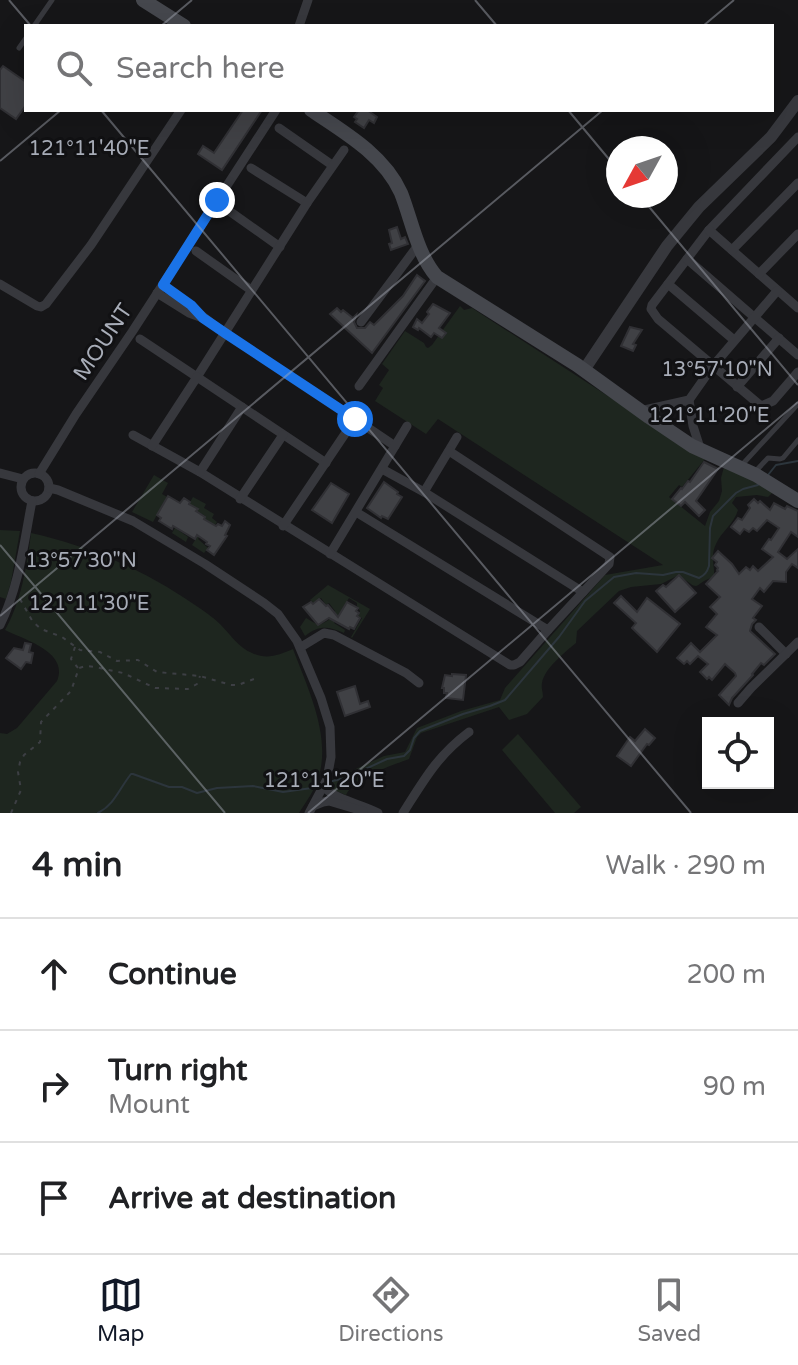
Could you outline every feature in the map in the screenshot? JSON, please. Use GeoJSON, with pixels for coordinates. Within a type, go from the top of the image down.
{"type":"FeatureCollection","features":[{"type":"Feature","properties":{"kind":"main road"},"geometry":{"type":"LineString","coordinates":[[143,0],[181,24]]}},
{"type":"Feature","properties":{"kind":"main road"},"geometry":{"type":"LineString","coordinates":[[314,112],[374,156],[393,179],[429,268],[437,277],[584,370],[701,451],[772,483],[798,501]]}},
{"type":"Feature","properties":{"kind":"street"},"geometry":{"type":"LineString","coordinates":[[300,24],[308,0]]}},
{"type":"Feature","properties":{"kind":"street"},"geometry":{"type":"LineString","coordinates":[[584,370],[667,246],[699,207],[771,137],[798,101]]}},
{"type":"Feature","properties":{"kind":"street"},"geometry":{"type":"LineString","coordinates":[[0,284],[37,306],[46,304],[91,245],[180,112]]}},
{"type":"Feature","properties":{"kind":"street","name":"MOUNT"},"geometry":{"type":"LineString","coordinates":[[39,474],[275,112]]}},
{"type":"Feature","properties":{"kind":"street"},"geometry":{"type":"LineString","coordinates":[[279,128],[332,165]]}},
{"type":"Feature","properties":{"kind":"street"},"geometry":{"type":"LineString","coordinates":[[798,137],[709,230],[651,309],[761,406],[767,405],[798,372]]}},
{"type":"Feature","properties":{"kind":"street"},"geometry":{"type":"LineString","coordinates":[[152,446],[344,150]]}},
{"type":"Feature","properties":{"kind":"street"},"geometry":{"type":"LineString","coordinates":[[251,168],[307,203]]}},
{"type":"Feature","properties":{"kind":"street"},"geometry":{"type":"LineString","coordinates":[[732,250],[798,183]]}},
{"type":"Feature","properties":{"kind":"street"},"geometry":{"type":"LineString","coordinates":[[225,208],[280,247]]}},
{"type":"Feature","properties":{"kind":"street"},"geometry":{"type":"LineString","coordinates":[[709,230],[798,308]]}},
{"type":"Feature","properties":{"kind":"street"},"geometry":{"type":"LineString","coordinates":[[759,274],[798,234]]}},
{"type":"Feature","properties":{"kind":"street"},"geometry":{"type":"LineString","coordinates":[[361,322],[419,244]]}},
{"type":"Feature","properties":{"kind":"street"},"geometry":{"type":"LineString","coordinates":[[196,251],[251,290]]}},
{"type":"Feature","properties":{"kind":"street"},"geometry":{"type":"LineString","coordinates":[[687,259],[798,355]]}},
{"type":"Feature","properties":{"kind":"street"},"geometry":{"type":"LineString","coordinates":[[359,386],[437,277]]}},
{"type":"Feature","properties":{"kind":"street"},"geometry":{"type":"LineString","coordinates":[[668,284],[734,340]]}},
{"type":"Feature","properties":{"kind":"street"},"geometry":{"type":"LineString","coordinates":[[160,289],[186,312],[203,318],[395,446]]}},
{"type":"Feature","properties":{"kind":"street"},"geometry":{"type":"LineString","coordinates":[[640,411],[689,400],[713,366],[777,291]]}},
{"type":"Feature","properties":{"kind":"street"},"geometry":{"type":"LineString","coordinates":[[737,387],[779,338]]}},
{"type":"Feature","properties":{"kind":"street"},"geometry":{"type":"LineString","coordinates":[[140,339],[326,463]]}},
{"type":"Feature","properties":{"kind":"street"},"geometry":{"type":"LineString","coordinates":[[689,400],[701,451]]}},
{"type":"Feature","properties":{"kind":"street"},"geometry":{"type":"LineString","coordinates":[[200,472],[242,407]]}},
{"type":"Feature","properties":{"kind":"street"},"geometry":{"type":"LineString","coordinates":[[283,526],[355,419]]}},
{"type":"Feature","properties":{"kind":"street"},"geometry":{"type":"LineString","coordinates":[[330,554],[407,426]]}},
{"type":"Feature","properties":{"kind":"street"},"geometry":{"type":"LineString","coordinates":[[133,435],[200,472],[512,665],[520,662],[609,564],[610,557],[449,451]]}},
{"type":"Feature","properties":{"kind":"street"},"geometry":{"type":"LineString","coordinates":[[240,499],[283,435]]}},
{"type":"Feature","properties":{"kind":"street"},"geometry":{"type":"LineString","coordinates":[[424,492],[457,437]]}},
{"type":"Feature","properties":{"kind":"street"},"geometry":{"type":"LineString","coordinates":[[382,469],[583,592]]}},
{"type":"Feature","properties":{"kind":"street"},"geometry":{"type":"LineString","coordinates":[[0,473],[23,479]]}},
{"type":"Feature","properties":{"kind":"street"},"geometry":{"type":"LineString","coordinates":[[29,474],[39,474],[47,480],[49,488],[43,498],[32,501],[22,493],[21,484],[29,474]]}},
{"type":"Feature","properties":{"kind":"street"},"geometry":{"type":"LineString","coordinates":[[49,488],[133,521],[225,577],[278,614],[301,647],[330,727],[331,757],[325,784],[311,810]]}},
{"type":"Feature","properties":{"kind":"street"},"geometry":{"type":"LineString","coordinates":[[0,625],[12,594],[32,501]]}},
{"type":"Feature","properties":{"kind":"street"},"geometry":{"type":"LineString","coordinates":[[356,512],[548,630]]}},
{"type":"Feature","properties":{"kind":"street"},"geometry":{"type":"LineString","coordinates":[[759,627],[786,654]]}},
{"type":"Feature","properties":{"kind":"street"},"geometry":{"type":"LineString","coordinates":[[301,647],[324,633],[334,635],[419,683]]}},
{"type":"Feature","properties":{"kind":"street"},"geometry":{"type":"LineString","coordinates":[[738,703],[798,642]]}},
{"type":"Feature","properties":{"kind":"street"},"geometry":{"type":"LineString","coordinates":[[403,813],[438,760],[469,732]]}},
{"type":"Feature","properties":{"kind":"street"},"geometry":{"type":"LineString","coordinates":[[325,784],[334,795],[378,813]]}},
{"type":"Feature","properties":{"kind":"street"},"geometry":{"type":"LineString","coordinates":[[311,810],[329,801],[367,813]]}},
{"type":"Feature","properties":{"kind":"lane"},"geometry":{"type":"LineString","coordinates":[[35,24],[52,0]]}},
{"type":"Feature","properties":{"kind":"lane"},"geometry":{"type":"LineString","coordinates":[[19,48],[24,41]]}},
{"type":"Feature","properties":{"kind":"lane"},"geometry":{"type":"LineString","coordinates":[[750,472],[798,404]]}},
{"type":"Feature","properties":{"kind":"lane"},"geometry":{"type":"LineString","coordinates":[[750,472],[768,458],[783,458],[798,440]]}},
{"type":"Feature","properties":{"kind":"path"},"geometry":{"type":"LineString","coordinates":[[12,594],[20,598],[33,622],[41,629],[62,637],[83,651],[100,652],[117,661],[138,660],[157,672],[200,676],[234,686],[254,679]]}},
{"type":"Feature","properties":{"kind":"path"},"geometry":{"type":"LineString","coordinates":[[75,647],[71,659],[79,669]]}},
{"type":"Feature","properties":{"kind":"path"},"geometry":{"type":"LineString","coordinates":[[11,813],[21,790],[20,762],[40,742],[41,722],[71,691],[79,669],[95,667],[123,673],[150,687],[183,689],[195,686],[200,676]]}},
{"type":"Feature","properties":{"kind":"shaded area"},"geometry":{"type":"Polygon","coordinates":[[[460,306],[464,310],[472,308],[705,459],[682,487],[679,485],[669,497],[705,526],[710,512],[719,501],[724,467],[775,490],[768,497],[736,497],[732,503],[738,510],[736,515],[714,548],[714,577],[695,586],[679,575],[661,584],[619,591],[577,631],[576,643],[547,672],[542,683],[543,697],[527,714],[509,720],[499,707],[421,733],[409,759],[365,778],[346,795],[331,789],[334,779],[384,756],[405,752],[417,728],[500,700],[505,688],[605,575],[663,565],[438,419],[426,434],[375,401],[383,388],[379,385],[389,370],[382,364],[405,331],[428,348],[460,306]]]}},
{"type":"Feature","properties":{"kind":"shaded area"},"geometry":{"type":"Polygon","coordinates":[[[154,475],[168,483],[162,494],[167,497],[153,522],[132,512],[154,475]]]}},
{"type":"Feature","properties":{"kind":"shaded area"},"geometry":{"type":"Polygon","coordinates":[[[193,497],[206,504],[204,508],[214,514],[212,518],[217,522],[213,528],[207,525],[198,539],[208,548],[204,553],[192,545],[207,521],[198,509],[192,506],[178,530],[188,537],[186,542],[172,533],[193,497]]]}},
{"type":"Feature","properties":{"kind":"shaded area"},"geometry":{"type":"Polygon","coordinates":[[[0,530],[20,531],[6,599],[0,597],[0,530]]]}},
{"type":"Feature","properties":{"kind":"shaded area"},"geometry":{"type":"Polygon","coordinates":[[[31,533],[117,561],[157,581],[211,616],[247,651],[268,656],[293,649],[316,713],[322,747],[318,779],[299,813],[0,813],[0,733],[7,734],[17,728],[57,681],[59,671],[57,662],[43,648],[5,630],[19,596],[31,533]]]}},
{"type":"Feature","properties":{"kind":"shaded area"},"geometry":{"type":"Polygon","coordinates":[[[328,585],[370,609],[352,638],[362,618],[358,616],[357,603],[349,598],[334,623],[345,630],[344,633],[324,628],[305,636],[300,627],[306,618],[318,625],[333,616],[335,611],[329,603],[326,605],[321,598],[314,603],[310,600],[328,585]]]}},
{"type":"Feature","properties":{"kind":"shaded area"},"geometry":{"type":"Polygon","coordinates":[[[518,734],[581,807],[574,813],[555,813],[502,750],[518,734]]]}},
{"type":"Feature","properties":{"kind":"building"},"geometry":{"type":"Polygon","coordinates":[[[3,66],[24,81],[24,108],[16,119],[0,108],[0,70],[3,66]]]}},
{"type":"Feature","properties":{"kind":"building"},"geometry":{"type":"Polygon","coordinates":[[[242,112],[261,112],[222,170],[198,154],[203,146],[214,153],[242,112]]]}},
{"type":"Feature","properties":{"kind":"building"},"geometry":{"type":"Polygon","coordinates":[[[358,112],[370,112],[377,117],[374,123],[369,120],[364,128],[355,122],[357,119],[354,117],[358,112]]]}},
{"type":"Feature","properties":{"kind":"building"},"geometry":{"type":"Polygon","coordinates":[[[397,227],[401,239],[405,237],[408,244],[391,250],[389,230],[397,227]]]}},
{"type":"Feature","properties":{"kind":"building"},"geometry":{"type":"Polygon","coordinates":[[[417,275],[425,281],[372,353],[330,314],[337,308],[353,318],[356,315],[354,322],[357,328],[365,328],[370,322],[374,325],[403,296],[417,275]]]}},
{"type":"Feature","properties":{"kind":"building"},"geometry":{"type":"Polygon","coordinates":[[[433,304],[450,313],[439,328],[446,333],[442,338],[434,333],[431,337],[413,327],[417,319],[422,323],[433,304]]]}},
{"type":"Feature","properties":{"kind":"building"},"geometry":{"type":"Polygon","coordinates":[[[630,327],[642,330],[633,344],[636,345],[633,351],[621,346],[630,327]]]}},
{"type":"Feature","properties":{"kind":"building"},"geometry":{"type":"Polygon","coordinates":[[[704,462],[718,469],[696,501],[705,510],[699,516],[685,502],[681,506],[672,499],[690,482],[704,462]]]}},
{"type":"Feature","properties":{"kind":"building"},"geometry":{"type":"Polygon","coordinates":[[[384,482],[402,497],[388,519],[367,508],[384,482]]]}},
{"type":"Feature","properties":{"kind":"building"},"geometry":{"type":"Polygon","coordinates":[[[331,483],[349,494],[332,523],[312,510],[331,483]]]}},
{"type":"Feature","properties":{"kind":"building"},"geometry":{"type":"Polygon","coordinates":[[[168,496],[180,503],[184,498],[198,509],[196,511],[204,519],[216,526],[222,526],[225,521],[230,525],[227,536],[214,555],[207,550],[210,546],[207,542],[197,535],[195,539],[159,521],[161,518],[157,515],[168,496]]]}},
{"type":"Feature","properties":{"kind":"building"},"geometry":{"type":"Polygon","coordinates":[[[754,499],[770,510],[774,503],[798,511],[798,537],[791,532],[778,552],[787,559],[798,549],[798,568],[792,564],[786,572],[786,582],[773,581],[764,592],[760,588],[752,599],[762,606],[753,618],[756,620],[750,631],[775,654],[764,665],[761,663],[729,705],[719,695],[736,676],[735,673],[725,664],[712,680],[707,679],[700,672],[708,664],[698,656],[690,664],[687,661],[684,664],[677,658],[691,643],[700,652],[717,635],[706,627],[717,614],[710,607],[720,597],[706,584],[718,571],[717,562],[712,558],[718,551],[739,574],[746,567],[750,570],[753,566],[758,571],[773,557],[762,549],[779,528],[767,520],[757,531],[744,529],[740,534],[731,527],[738,518],[742,520],[754,499]]]}},
{"type":"Feature","properties":{"kind":"building"},"geometry":{"type":"Polygon","coordinates":[[[679,575],[696,593],[675,612],[656,591],[663,585],[666,587],[679,575]]]}},
{"type":"Feature","properties":{"kind":"building"},"geometry":{"type":"Polygon","coordinates":[[[621,596],[637,612],[647,598],[680,624],[657,652],[632,628],[636,623],[614,603],[621,596]]]}},
{"type":"Feature","properties":{"kind":"building"},"geometry":{"type":"Polygon","coordinates":[[[319,599],[338,617],[347,602],[358,608],[357,616],[360,618],[354,629],[329,618],[318,625],[303,607],[319,599]]]}},
{"type":"Feature","properties":{"kind":"building"},"geometry":{"type":"Polygon","coordinates":[[[25,643],[31,644],[29,652],[33,653],[31,663],[26,662],[21,669],[6,658],[14,648],[23,650],[25,643]]]}},
{"type":"Feature","properties":{"kind":"building"},"geometry":{"type":"Polygon","coordinates":[[[445,675],[466,675],[463,700],[446,698],[447,693],[442,688],[445,675]]]}},
{"type":"Feature","properties":{"kind":"building"},"geometry":{"type":"Polygon","coordinates":[[[355,686],[360,704],[368,701],[370,707],[345,716],[337,692],[355,686]]]}},
{"type":"Feature","properties":{"kind":"building"},"geometry":{"type":"Polygon","coordinates":[[[645,729],[655,738],[631,766],[617,756],[630,737],[635,741],[645,729]]]}},
{"type":"Feature","properties":{"kind":"waterway"},"geometry":{"type":"LineString","coordinates":[[768,475],[776,465],[798,461]]}},
{"type":"Feature","properties":{"kind":"waterway"},"geometry":{"type":"LineString","coordinates":[[328,782],[346,778],[387,759],[404,756],[420,731],[505,700],[559,637],[585,601],[614,577],[676,572],[699,578],[703,576],[709,566],[713,516],[736,493],[758,485]]}},
{"type":"Feature","properties":{"kind":"waterway"},"geometry":{"type":"LineString","coordinates":[[98,813],[113,801],[131,774],[197,793],[217,788],[253,786],[283,792],[319,787]]}},
{"type":"Feature","properties":{"kind":"route"},"geometry":{"type":"LineString","coordinates":[[217,200],[163,285],[203,318],[355,419]]}}]}
